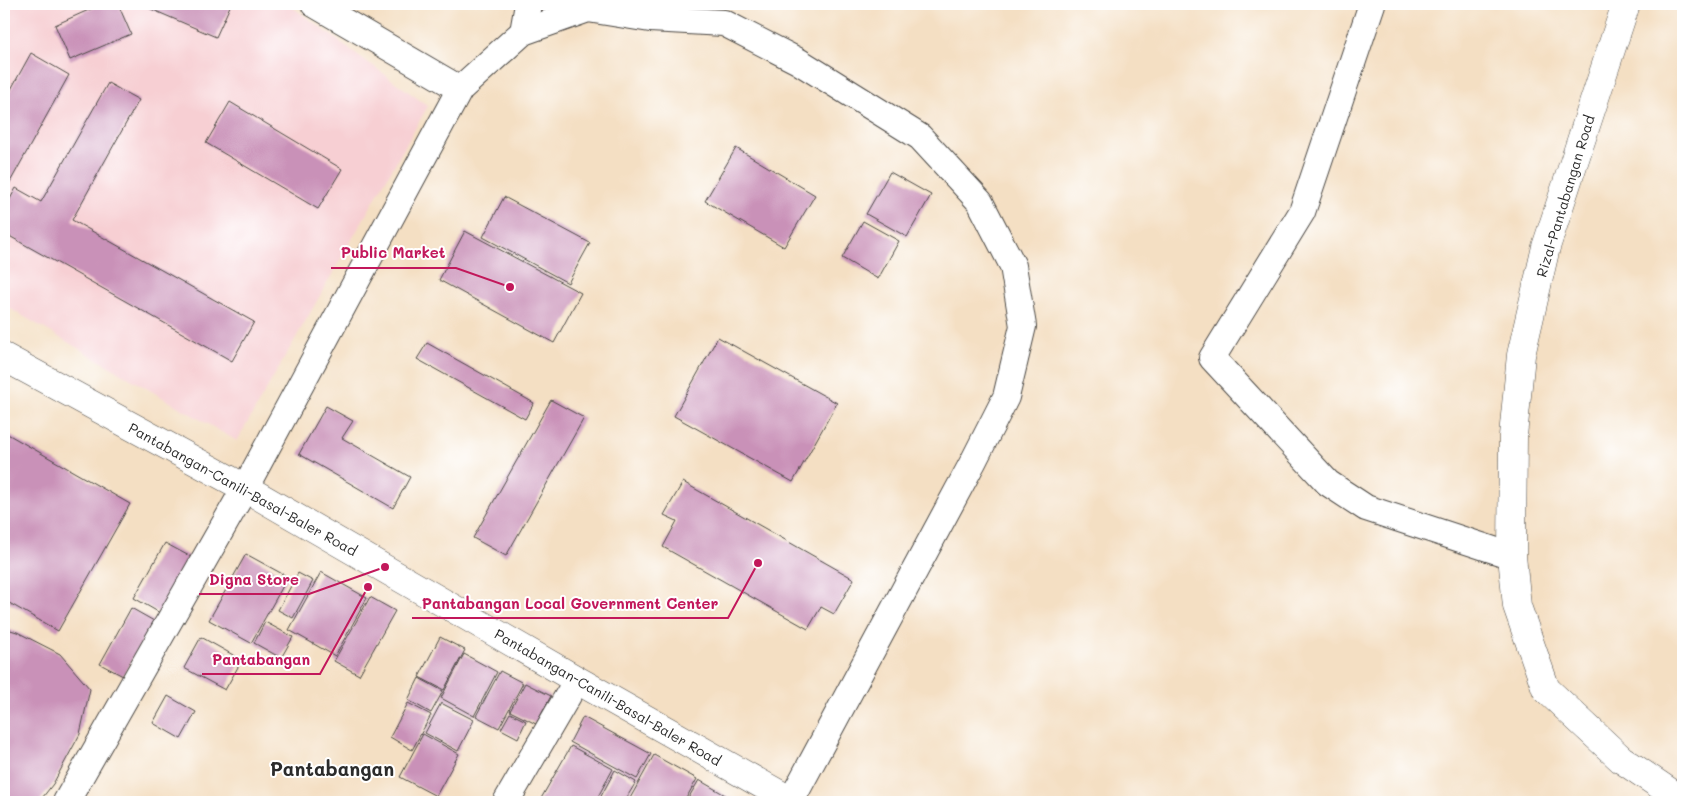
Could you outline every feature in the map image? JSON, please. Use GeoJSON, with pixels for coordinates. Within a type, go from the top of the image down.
{"type":"FeatureCollection","features":[{"type":"Feature","properties":{"kind":"main road","name":"Rizal-Pantabangan Road"},"geometry":{"type":"LineString","coordinates":[[1626,4],[1546,247],[1520,355],[1513,436],[1512,556],[1516,606],[1546,689],[1621,758],[1683,801]]}},
{"type":"Feature","properties":{"kind":"main road","name":"Pantabangan-Canili-Basal-Baler Road"},"geometry":{"type":"LineString","coordinates":[[4,357],[245,488],[792,802]]}},
{"type":"Feature","properties":{"kind":"street"},"geometry":{"type":"LineString","coordinates":[[314,4],[460,89]]}},
{"type":"Feature","properties":{"kind":"street"},"geometry":{"type":"LineString","coordinates":[[523,32],[528,4]]}},
{"type":"Feature","properties":{"kind":"street"},"geometry":{"type":"LineString","coordinates":[[1372,4],[1302,212],[1212,358],[1328,483],[1352,500],[1366,508],[1512,556]]}},
{"type":"Feature","properties":{"kind":"street"},"geometry":{"type":"LineString","coordinates":[[66,802],[245,488],[460,89],[523,32],[588,9],[650,19],[724,23],[798,62],[920,137],[980,202],[1013,266],[1023,326],[1006,397],[792,802]]}},
{"type":"Feature","properties":{"kind":"street"},"geometry":{"type":"LineString","coordinates":[[506,802],[577,680]]}},
{"type":"Feature","properties":{"kind":"shaded area"},"geometry":{"type":"Polygon","coordinates":[[[9,4],[288,4],[428,106],[237,441],[4,305],[4,11],[9,4]]]}},
{"type":"Feature","properties":{"kind":"building"},"geometry":{"type":"Polygon","coordinates":[[[102,4],[118,4],[131,34],[70,60],[55,25],[102,4]]]}},
{"type":"Feature","properties":{"kind":"building"},"geometry":{"type":"Polygon","coordinates":[[[145,4],[231,4],[216,37],[144,6],[145,4]]]}},
{"type":"Feature","properties":{"kind":"building"},"geometry":{"type":"Polygon","coordinates":[[[31,53],[69,75],[4,193],[4,102],[31,53]]]}},
{"type":"Feature","properties":{"kind":"building"},"geometry":{"type":"Polygon","coordinates":[[[108,83],[139,100],[72,220],[254,322],[232,361],[4,233],[4,210],[16,188],[41,202],[108,83]]]}},
{"type":"Feature","properties":{"kind":"building"},"geometry":{"type":"Polygon","coordinates":[[[230,102],[342,169],[318,209],[206,143],[230,102]]]}},
{"type":"Feature","properties":{"kind":"building"},"geometry":{"type":"Polygon","coordinates":[[[736,148],[815,195],[784,247],[705,201],[736,148]]]}},
{"type":"Feature","properties":{"kind":"building"},"geometry":{"type":"Polygon","coordinates":[[[890,172],[931,195],[907,237],[866,214],[890,172]]]}},
{"type":"Feature","properties":{"kind":"building"},"geometry":{"type":"Polygon","coordinates":[[[504,197],[590,243],[568,283],[483,237],[504,197]]]}},
{"type":"Feature","properties":{"kind":"building"},"geometry":{"type":"Polygon","coordinates":[[[863,221],[899,241],[878,279],[842,258],[863,221]]]}},
{"type":"Feature","properties":{"kind":"building"},"geometry":{"type":"Polygon","coordinates":[[[465,231],[581,293],[554,343],[439,280],[465,231]]]}},
{"type":"Feature","properties":{"kind":"building"},"geometry":{"type":"Polygon","coordinates":[[[718,337],[837,403],[793,482],[674,416],[718,337]]]}},
{"type":"Feature","properties":{"kind":"building"},"geometry":{"type":"Polygon","coordinates":[[[427,343],[534,403],[525,419],[417,359],[427,343]]]}},
{"type":"Feature","properties":{"kind":"building"},"geometry":{"type":"Polygon","coordinates":[[[551,400],[584,418],[506,556],[473,538],[551,400]]]}},
{"type":"Feature","properties":{"kind":"building"},"geometry":{"type":"Polygon","coordinates":[[[326,406],[353,421],[342,438],[410,477],[393,508],[299,454],[326,406]]]}},
{"type":"Feature","properties":{"kind":"building"},"geometry":{"type":"Polygon","coordinates":[[[4,432],[130,504],[58,631],[4,600],[4,432]]]}},
{"type":"Feature","properties":{"kind":"building"},"geometry":{"type":"Polygon","coordinates":[[[683,482],[854,579],[834,614],[821,607],[808,629],[663,547],[677,521],[664,515],[683,482]]]}},
{"type":"Feature","properties":{"kind":"building"},"geometry":{"type":"Polygon","coordinates":[[[165,543],[191,557],[160,613],[134,598],[165,543]]]}},
{"type":"Feature","properties":{"kind":"building"},"geometry":{"type":"Polygon","coordinates":[[[246,554],[288,577],[251,643],[209,620],[246,554]]]}},
{"type":"Feature","properties":{"kind":"building"},"geometry":{"type":"Polygon","coordinates":[[[321,572],[367,598],[335,656],[289,630],[321,572]]]}},
{"type":"Feature","properties":{"kind":"building"},"geometry":{"type":"Polygon","coordinates":[[[298,573],[313,581],[293,618],[278,610],[298,573]]]}},
{"type":"Feature","properties":{"kind":"building"},"geometry":{"type":"Polygon","coordinates":[[[370,597],[395,611],[359,675],[334,661],[370,597]]]}},
{"type":"Feature","properties":{"kind":"building"},"geometry":{"type":"Polygon","coordinates":[[[131,608],[154,621],[123,676],[100,664],[131,608]]]}},
{"type":"Feature","properties":{"kind":"building"},"geometry":{"type":"Polygon","coordinates":[[[265,622],[293,637],[281,658],[254,643],[265,622]]]}},
{"type":"Feature","properties":{"kind":"building"},"geometry":{"type":"Polygon","coordinates":[[[4,628],[17,632],[60,654],[90,689],[80,734],[53,784],[39,802],[4,802],[4,628]]]}},
{"type":"Feature","properties":{"kind":"building"},"geometry":{"type":"Polygon","coordinates":[[[201,637],[242,660],[225,690],[184,668],[201,637]]]}},
{"type":"Feature","properties":{"kind":"building"},"geometry":{"type":"Polygon","coordinates":[[[440,637],[465,650],[444,690],[419,677],[440,637]]]}},
{"type":"Feature","properties":{"kind":"building"},"geometry":{"type":"Polygon","coordinates":[[[464,654],[497,672],[474,716],[441,698],[464,654]]]}},
{"type":"Feature","properties":{"kind":"building"},"geometry":{"type":"Polygon","coordinates":[[[500,671],[523,683],[499,728],[476,716],[500,671]]]}},
{"type":"Feature","properties":{"kind":"building"},"geometry":{"type":"Polygon","coordinates":[[[419,678],[443,691],[431,713],[408,700],[419,678]]]}},
{"type":"Feature","properties":{"kind":"building"},"geometry":{"type":"Polygon","coordinates":[[[525,683],[551,696],[536,724],[510,711],[525,683]]]}},
{"type":"Feature","properties":{"kind":"building"},"geometry":{"type":"Polygon","coordinates":[[[168,696],[196,712],[181,739],[153,723],[168,696]]]}},
{"type":"Feature","properties":{"kind":"building"},"geometry":{"type":"Polygon","coordinates":[[[408,703],[431,715],[412,750],[390,737],[408,703]]]}},
{"type":"Feature","properties":{"kind":"building"},"geometry":{"type":"Polygon","coordinates":[[[441,703],[474,720],[458,751],[425,733],[441,703]]]}},
{"type":"Feature","properties":{"kind":"building"},"geometry":{"type":"Polygon","coordinates":[[[510,713],[526,721],[518,738],[501,729],[510,713]]]}},
{"type":"Feature","properties":{"kind":"building"},"geometry":{"type":"Polygon","coordinates":[[[583,717],[651,754],[637,779],[570,742],[583,717]]]}},
{"type":"Feature","properties":{"kind":"building"},"geometry":{"type":"Polygon","coordinates":[[[423,734],[459,754],[436,796],[400,777],[423,734]]]}},
{"type":"Feature","properties":{"kind":"building"},"geometry":{"type":"Polygon","coordinates":[[[571,746],[613,769],[595,802],[539,802],[571,746]]]}},
{"type":"Feature","properties":{"kind":"building"},"geometry":{"type":"Polygon","coordinates":[[[654,755],[697,779],[684,802],[628,802],[654,755]]]}},
{"type":"Feature","properties":{"kind":"building"},"geometry":{"type":"Polygon","coordinates":[[[615,770],[636,782],[624,802],[598,802],[615,770]]]}},
{"type":"Feature","properties":{"kind":"building"},"geometry":{"type":"Polygon","coordinates":[[[699,780],[734,800],[733,802],[686,802],[699,780]]]}},
{"type":"Feature","properties":{"kind":"place","name":"Public Market"},"geometry":{"type":"Point","coordinates":[510,287]}},
{"type":"Feature","properties":{"kind":"place","name":"Pantabangan Local Government Center"},"geometry":{"type":"Point","coordinates":[758,563]}},
{"type":"Feature","properties":{"kind":"place","name":"Digna Store"},"geometry":{"type":"Point","coordinates":[385,567]}},
{"type":"Feature","properties":{"kind":"place","name":"Pantabangan"},"geometry":{"type":"Point","coordinates":[368,587]}},
{"type":"Feature","properties":{"kind":"district","name":"Pantabangan"},"geometry":{"type":"Point","coordinates":[332,768]}}]}
